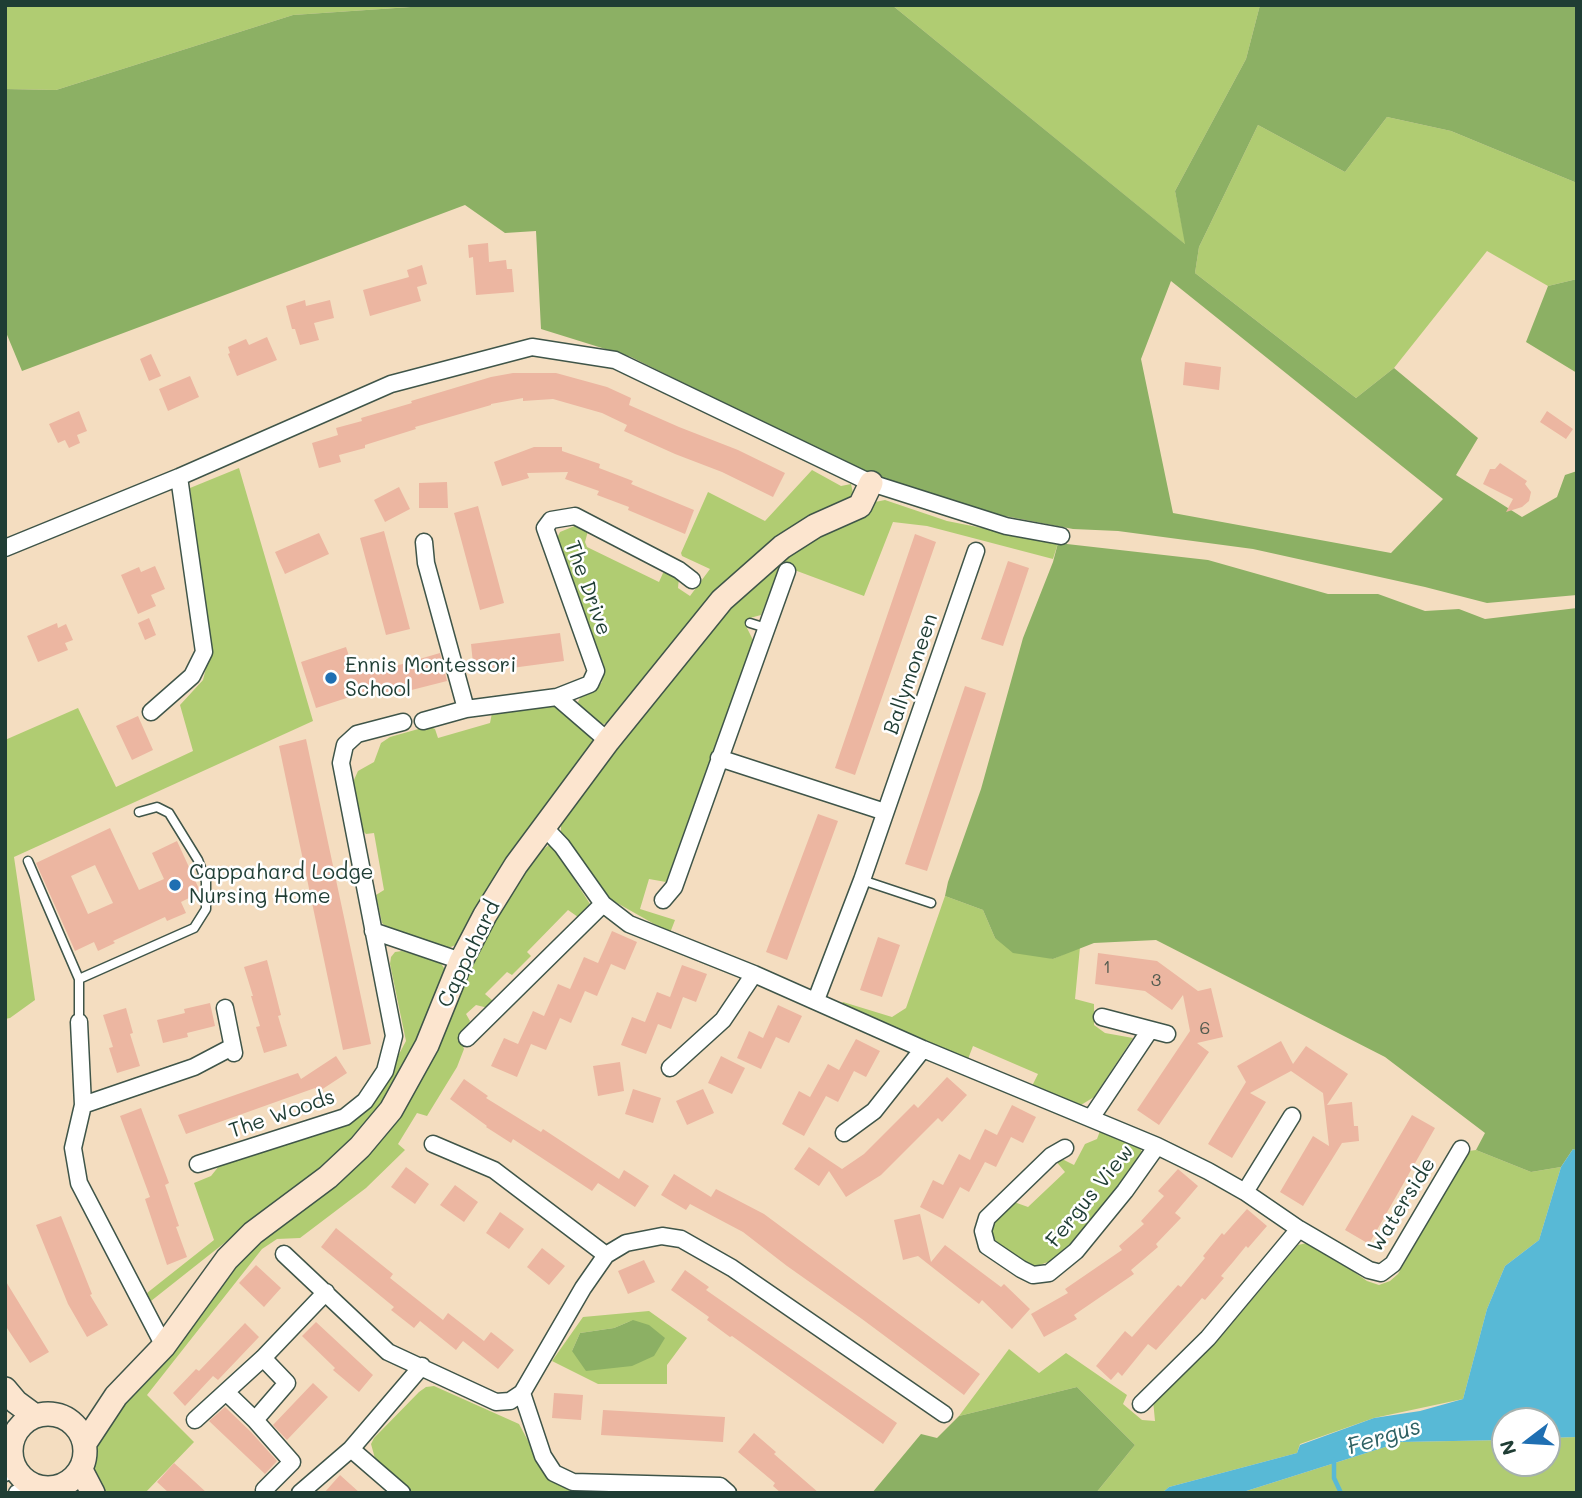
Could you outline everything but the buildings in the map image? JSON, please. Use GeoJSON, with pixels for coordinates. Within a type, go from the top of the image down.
{"type":"FeatureCollection","features":[{"type":"Feature","properties":{"kind":"main road","name":"Cappahard"},"geometry":{"type":"LineString","coordinates":[[85,1443],[116,1396],[164,1346],[227,1259],[253,1233],[328,1177],[360,1147],[391,1110],[427,1045],[461,961],[516,865],[608,741],[722,600],[782,547],[816,526],[860,506],[871,483]]}},
{"type":"Feature","properties":{"kind":"main road"},"geometry":{"type":"LineString","coordinates":[[67,1419],[116,1396]]}},
{"type":"Feature","properties":{"kind":"main road"},"geometry":{"type":"LineString","coordinates":[[14,1435],[24,1423],[35,1416],[58,1415],[67,1419],[78,1429],[85,1443],[81,1470],[73,1479],[43,1490],[24,1480],[9,1466],[14,1435],[6,1402],[16,1402],[35,1416]]}},
{"type":"Feature","properties":{"kind":"main road"},"geometry":{"type":"LineString","coordinates":[[81,1470],[93,1493]]}},
{"type":"Feature","properties":{"kind":"street"},"geometry":{"type":"LineString","coordinates":[[5,548],[179,477],[391,384],[533,347],[615,360],[871,483],[1006,526],[1061,536]]}},
{"type":"Feature","properties":{"kind":"street"},"geometry":{"type":"LineString","coordinates":[[151,712],[192,676],[204,652],[179,477]]}},
{"type":"Feature","properties":{"kind":"street","name":"The Drive"},"geometry":{"type":"LineString","coordinates":[[557,697],[590,684],[596,671],[545,528],[551,520],[575,516],[679,569],[692,580]]}},
{"type":"Feature","properties":{"kind":"street"},"geometry":{"type":"LineString","coordinates":[[424,541],[426,563],[467,709]]}},
{"type":"Feature","properties":{"kind":"street","name":"Ballymoneen"},"geometry":{"type":"LineString","coordinates":[[816,1000],[862,880],[976,551]]}},
{"type":"Feature","properties":{"kind":"street"},"geometry":{"type":"LineString","coordinates":[[663,901],[674,887],[787,571]]}},
{"type":"Feature","properties":{"kind":"street"},"geometry":{"type":"LineString","coordinates":[[423,721],[467,709],[557,697],[608,741]]}},
{"type":"Feature","properties":{"kind":"street","name":"The Woods"},"geometry":{"type":"LineString","coordinates":[[198,1164],[345,1116],[365,1101],[385,1071],[394,1036],[341,763],[345,745],[357,734],[403,722]]}},
{"type":"Feature","properties":{"kind":"street"},"geometry":{"type":"LineString","coordinates":[[719,758],[884,812]]}},
{"type":"Feature","properties":{"kind":"street"},"geometry":{"type":"LineString","coordinates":[[545,828],[562,846],[603,904],[629,924],[816,1000],[923,1049],[1157,1146],[1245,1192],[1299,1229],[1208,1338],[1140,1404]]}},
{"type":"Feature","properties":{"kind":"street"},"geometry":{"type":"LineString","coordinates":[[467,1038],[603,904]]}},
{"type":"Feature","properties":{"kind":"street"},"geometry":{"type":"LineString","coordinates":[[373,931],[461,961]]}},
{"type":"Feature","properties":{"kind":"street"},"geometry":{"type":"LineString","coordinates":[[670,1068],[723,1020],[754,974]]}},
{"type":"Feature","properties":{"kind":"street"},"geometry":{"type":"LineString","coordinates":[[83,1105],[194,1067],[233,1050],[225,1008]]}},
{"type":"Feature","properties":{"kind":"street"},"geometry":{"type":"LineString","coordinates":[[1102,1017],[1167,1034]]}},
{"type":"Feature","properties":{"kind":"street"},"geometry":{"type":"LineString","coordinates":[[79,1022],[83,1105],[73,1148],[79,1183],[164,1346]]}},
{"type":"Feature","properties":{"kind":"street"},"geometry":{"type":"LineString","coordinates":[[1091,1118],[1150,1030]]}},
{"type":"Feature","properties":{"kind":"street"},"geometry":{"type":"LineString","coordinates":[[844,1132],[874,1111],[923,1049]]}},
{"type":"Feature","properties":{"kind":"street"},"geometry":{"type":"LineString","coordinates":[[1245,1192],[1292,1116]]}},
{"type":"Feature","properties":{"kind":"street"},"geometry":{"type":"LineString","coordinates":[[433,1144],[494,1170],[606,1255]]}},
{"type":"Feature","properties":{"kind":"street","name":"Fergus View"},"geometry":{"type":"LineString","coordinates":[[1065,1148],[1051,1156],[987,1218],[983,1231],[987,1246],[1033,1275],[1049,1273],[1076,1251],[1125,1191],[1157,1146]]}},
{"type":"Feature","properties":{"kind":"street","name":"Waterside"},"geometry":{"type":"LineString","coordinates":[[1299,1229],[1368,1270],[1381,1273],[1393,1264],[1461,1149]]}},
{"type":"Feature","properties":{"kind":"street"},"geometry":{"type":"LineString","coordinates":[[284,1254],[388,1352],[496,1402],[510,1401],[522,1393],[583,1288],[606,1255],[626,1243],[662,1236],[681,1238],[732,1268],[944,1414]]}},
{"type":"Feature","properties":{"kind":"street"},"geometry":{"type":"LineString","coordinates":[[195,1420],[263,1358],[326,1292]]}},
{"type":"Feature","properties":{"kind":"street"},"geometry":{"type":"LineString","coordinates":[[255,1420],[287,1383],[263,1358]]}},
{"type":"Feature","properties":{"kind":"street"},"geometry":{"type":"LineString","coordinates":[[300,1493],[351,1449],[422,1366]]}},
{"type":"Feature","properties":{"kind":"street"},"geometry":{"type":"LineString","coordinates":[[227,1393],[292,1462],[264,1490]]}},
{"type":"Feature","properties":{"kind":"street"},"geometry":{"type":"LineString","coordinates":[[522,1393],[543,1456],[554,1473],[573,1482],[720,1486],[728,1493]]}},
{"type":"Feature","properties":{"kind":"street"},"geometry":{"type":"LineString","coordinates":[[351,1449],[402,1493]]}},
{"type":"Feature","properties":{"kind":"lane"},"geometry":{"type":"LineString","coordinates":[[750,623],[766,628]]}},
{"type":"Feature","properties":{"kind":"lane"},"geometry":{"type":"LineString","coordinates":[[79,979],[194,928],[206,909],[206,881],[198,860],[169,813],[157,807],[139,812]]}},
{"type":"Feature","properties":{"kind":"lane"},"geometry":{"type":"LineString","coordinates":[[28,861],[79,979],[79,1022]]}},
{"type":"Feature","properties":{"kind":"lane"},"geometry":{"type":"LineString","coordinates":[[862,880],[931,903]]}},
{"type":"Feature","properties":{"kind":"green space"},"geometry":{"type":"Polygon","coordinates":[[[5,5],[440,5],[293,15],[56,90],[5,89],[5,5]]]}},
{"type":"Feature","properties":{"kind":"green space"},"geometry":{"type":"Polygon","coordinates":[[[440,5],[892,5],[1185,244],[1175,191],[1246,59],[1260,5],[1577,5],[1577,183],[1451,131],[1387,117],[1345,172],[1258,125],[1199,247],[1195,273],[1356,398],[1394,368],[1478,438],[1456,475],[1522,517],[1557,497],[1565,475],[1577,471],[1577,595],[1487,603],[1253,549],[1118,531],[1073,529],[947,505],[903,492],[631,357],[541,329],[536,231],[505,233],[465,205],[22,371],[5,330],[5,89],[56,90],[293,15],[440,5]],[[1171,281],[1141,359],[1173,513],[1391,553],[1443,499],[1171,281]]]}},
{"type":"Feature","properties":{"kind":"green space"},"geometry":{"type":"Polygon","coordinates":[[[892,5],[1260,5],[1246,59],[1175,191],[1186,245],[892,5]]]}},
{"type":"Feature","properties":{"kind":"green space"},"geometry":{"type":"Polygon","coordinates":[[[1387,117],[1451,131],[1577,183],[1577,279],[1548,286],[1487,251],[1394,368],[1356,398],[1195,273],[1199,247],[1258,125],[1345,172],[1387,117]]]}},
{"type":"Feature","properties":{"kind":"green space"},"geometry":{"type":"Polygon","coordinates":[[[1577,279],[1577,373],[1526,342],[1548,286],[1577,279]]]}},
{"type":"Feature","properties":{"kind":"green space"},"geometry":{"type":"Polygon","coordinates":[[[239,468],[313,721],[14,857],[35,1000],[5,1019],[5,740],[78,708],[116,787],[193,751],[180,705],[203,680],[211,648],[190,488],[239,468]]]}},
{"type":"Feature","properties":{"kind":"green space"},"geometry":{"type":"Polygon","coordinates":[[[812,470],[841,486],[851,484],[853,493],[849,503],[795,528],[613,719],[604,724],[594,722],[580,708],[578,702],[581,696],[596,689],[602,682],[604,666],[557,538],[560,532],[577,525],[588,531],[585,542],[587,547],[659,582],[663,573],[669,571],[679,578],[678,588],[690,596],[710,569],[682,556],[681,553],[708,492],[765,521],[812,470]]]}},
{"type":"Feature","properties":{"kind":"green space"},"geometry":{"type":"Polygon","coordinates":[[[885,500],[947,521],[1058,543],[1053,559],[927,526],[893,522],[864,596],[781,565],[761,615],[750,618],[746,626],[753,640],[666,882],[649,879],[640,909],[675,920],[670,933],[610,899],[589,877],[561,832],[561,822],[639,713],[746,586],[805,543],[864,515],[875,502],[885,500]]]}},
{"type":"Feature","properties":{"kind":"green space"},"geometry":{"type":"Polygon","coordinates":[[[1058,543],[1208,560],[1328,594],[1378,594],[1425,611],[1459,609],[1485,619],[1577,608],[1577,1151],[1573,1149],[1561,1167],[1531,1172],[1476,1150],[1485,1133],[1385,1057],[1156,940],[1094,943],[1053,959],[1013,953],[995,938],[983,910],[945,896],[981,789],[1023,638],[1058,543]]]}},
{"type":"Feature","properties":{"kind":"green space"},"geometry":{"type":"Polygon","coordinates":[[[553,704],[588,734],[594,743],[458,944],[446,949],[389,929],[382,923],[376,895],[384,890],[374,833],[366,834],[362,830],[353,782],[358,771],[374,762],[381,743],[390,737],[429,726],[435,729],[438,738],[490,723],[492,713],[553,704]]]}},
{"type":"Feature","properties":{"kind":"green space"},"geometry":{"type":"Polygon","coordinates":[[[549,845],[554,848],[590,904],[578,917],[568,910],[527,952],[531,956],[512,975],[507,972],[485,994],[493,1001],[488,1008],[476,1005],[466,1014],[470,1021],[460,1039],[464,1049],[457,1067],[427,1116],[417,1113],[398,1144],[405,1150],[366,1188],[300,1238],[277,1239],[262,1249],[147,1395],[194,1442],[145,1493],[102,1493],[92,1472],[91,1460],[94,1445],[108,1419],[152,1377],[233,1266],[395,1120],[422,1078],[471,958],[532,858],[549,845]]]}},
{"type":"Feature","properties":{"kind":"green space"},"geometry":{"type":"Polygon","coordinates":[[[945,896],[983,910],[995,938],[1053,959],[1080,947],[1075,999],[1094,1004],[1094,1025],[1105,1033],[1133,1038],[1094,1097],[1081,1105],[1060,1100],[1032,1086],[1038,1074],[973,1046],[968,1059],[841,1004],[843,1002],[892,1017],[906,1008],[945,896]]]}},
{"type":"Feature","properties":{"kind":"green space"},"geometry":{"type":"Polygon","coordinates":[[[402,951],[440,962],[446,971],[436,1002],[383,1109],[320,1173],[261,1214],[151,1301],[147,1293],[214,1240],[194,1183],[211,1176],[219,1166],[357,1117],[382,1086],[406,1041],[390,964],[395,952],[402,951]]]}},
{"type":"Feature","properties":{"kind":"green space"},"geometry":{"type":"Polygon","coordinates":[[[1100,1131],[1138,1144],[1142,1152],[1139,1161],[1059,1258],[1034,1267],[994,1243],[990,1234],[993,1220],[1014,1202],[1028,1207],[1065,1172],[1055,1160],[1058,1157],[1074,1165],[1085,1144],[1097,1139],[1100,1131]]]}},
{"type":"Feature","properties":{"kind":"green space"},"geometry":{"type":"Polygon","coordinates":[[[1476,1150],[1531,1172],[1561,1167],[1539,1240],[1505,1266],[1487,1309],[1463,1399],[1374,1418],[1300,1444],[1297,1453],[1169,1487],[1162,1493],[1096,1493],[1135,1445],[1077,1387],[959,1416],[1009,1349],[1039,1373],[1066,1353],[1127,1395],[1123,1404],[1142,1420],[1155,1421],[1153,1400],[1219,1339],[1298,1245],[1315,1245],[1367,1281],[1379,1285],[1390,1281],[1398,1274],[1469,1151],[1476,1150]]]}},
{"type":"Feature","properties":{"kind":"green space"},"geometry":{"type":"Polygon","coordinates":[[[649,1311],[687,1338],[667,1365],[667,1384],[598,1384],[552,1361],[583,1317],[649,1311]],[[633,1320],[614,1328],[580,1333],[572,1351],[633,1320]]]}},
{"type":"Feature","properties":{"kind":"green space"},"geometry":{"type":"Polygon","coordinates":[[[633,1320],[649,1325],[665,1338],[654,1356],[632,1366],[586,1371],[572,1351],[580,1333],[614,1328],[633,1320]]]}},
{"type":"Feature","properties":{"kind":"green space"},"geometry":{"type":"Polygon","coordinates":[[[434,1386],[519,1424],[540,1463],[567,1487],[654,1493],[411,1493],[376,1462],[371,1444],[419,1392],[434,1386]]]}},
{"type":"Feature","properties":{"kind":"green space"},"geometry":{"type":"Polygon","coordinates":[[[1077,1387],[1135,1445],[1096,1493],[872,1493],[921,1434],[937,1438],[959,1416],[1077,1387]]]}},
{"type":"Feature","properties":{"kind":"green space"},"geometry":{"type":"Polygon","coordinates":[[[1577,1437],[1577,1493],[1240,1493],[1401,1442],[1491,1440],[1491,1477],[1561,1477],[1561,1438],[1577,1437]]]}},
{"type":"Feature","properties":{"kind":"water","name":"Fergus"},"geometry":{"type":"Polygon","coordinates":[[[1573,1149],[1577,1151],[1577,1437],[1561,1438],[1561,1407],[1491,1407],[1491,1440],[1401,1442],[1240,1493],[1162,1493],[1169,1487],[1297,1453],[1300,1445],[1374,1418],[1420,1411],[1463,1399],[1487,1309],[1505,1266],[1539,1240],[1561,1167],[1573,1149]]]}},
{"type":"Feature","properties":{"kind":"waterway"},"geometry":{"type":"LineString","coordinates":[[1334,1460],[1334,1478],[1341,1493]]}},
{"type":"Feature","properties":{"kind":"place","name":"Ennis Montessori School"},"geometry":{"type":"Point","coordinates":[331,678]}},
{"type":"Feature","properties":{"kind":"place","name":"Cappahard Lodge Nursing Home"},"geometry":{"type":"Point","coordinates":[175,885]}}]}
